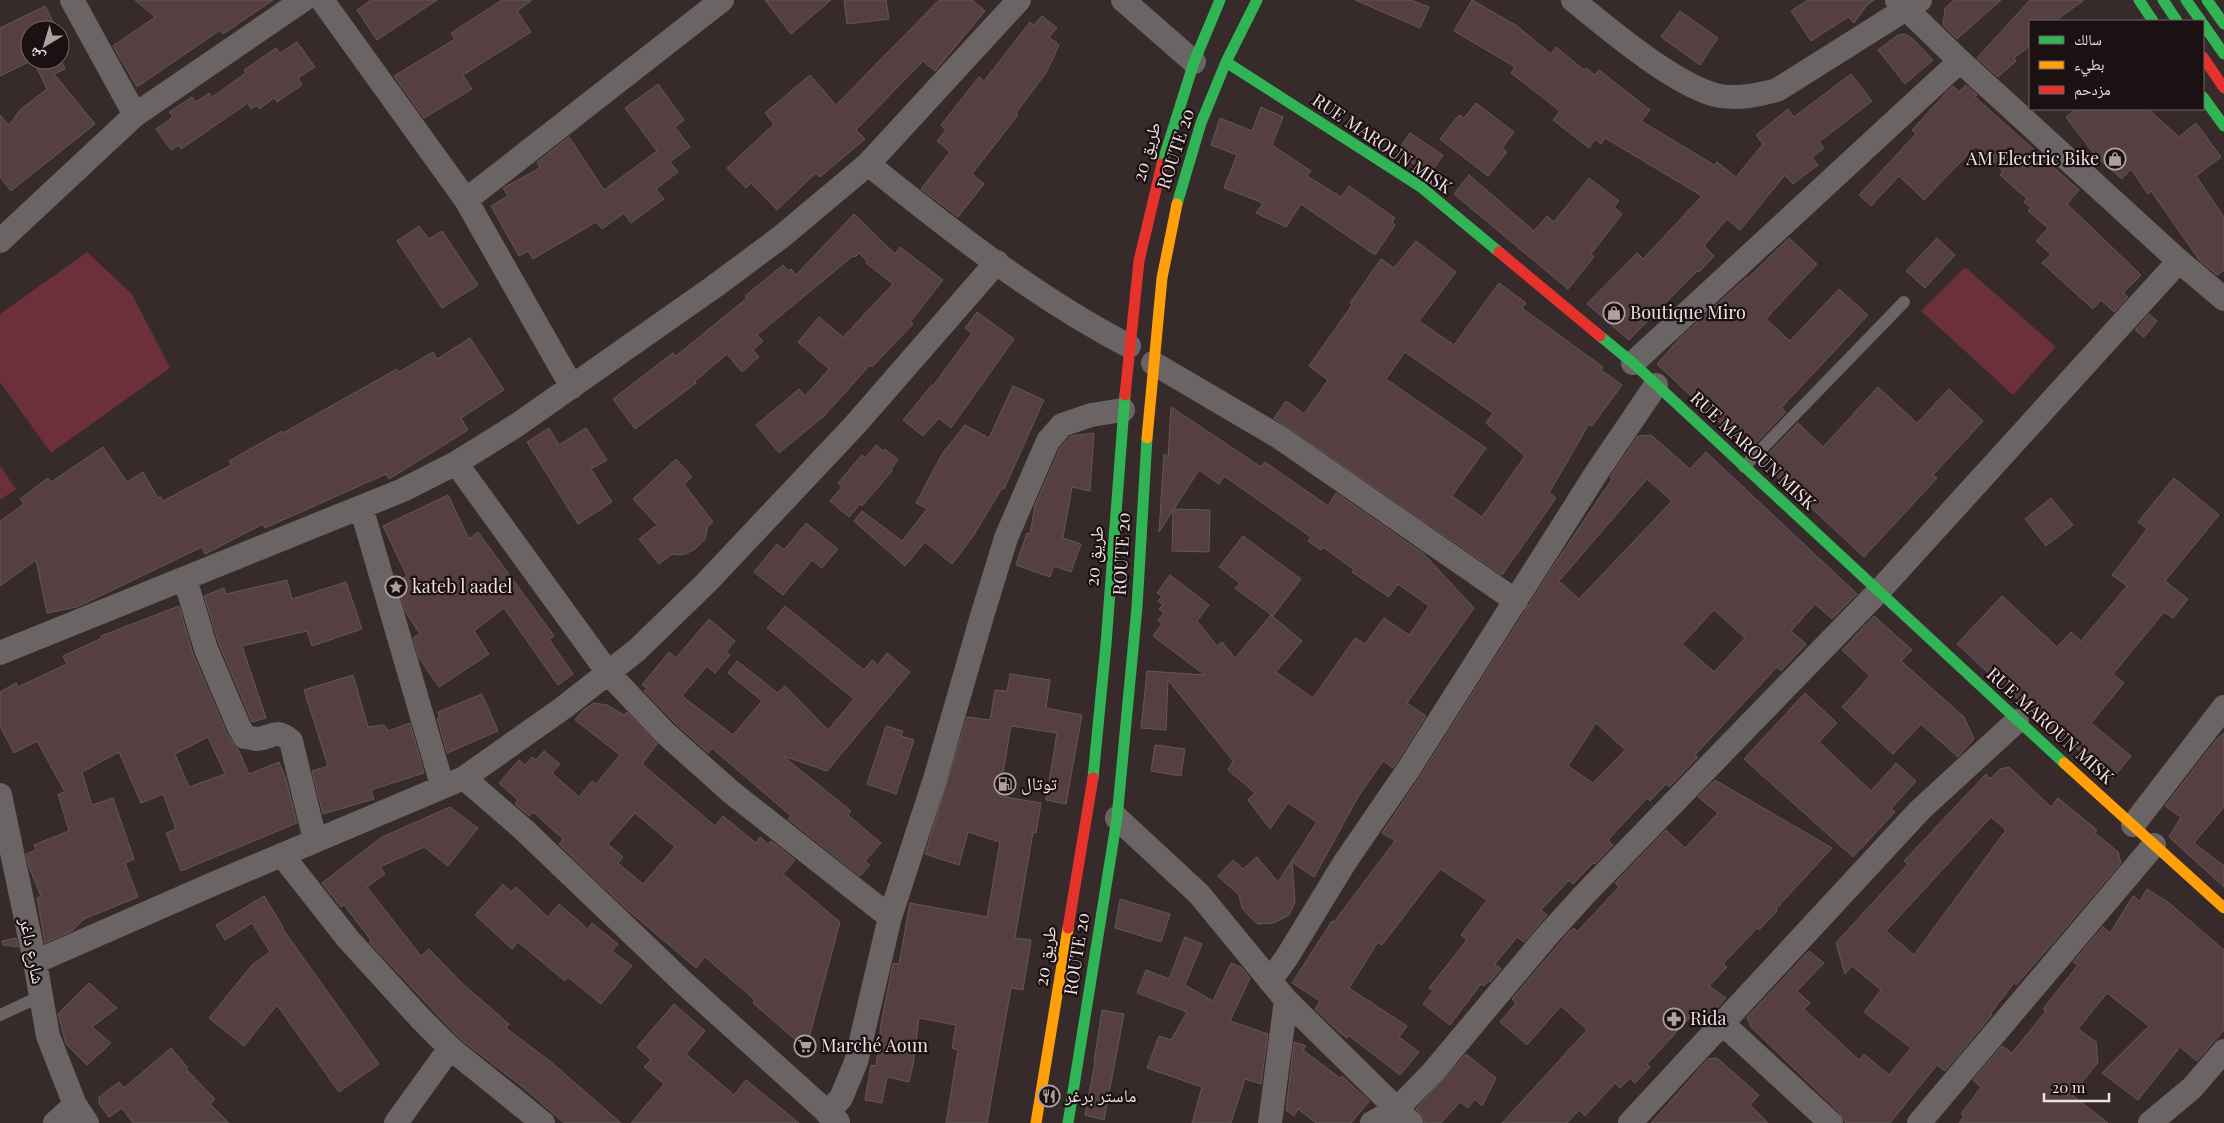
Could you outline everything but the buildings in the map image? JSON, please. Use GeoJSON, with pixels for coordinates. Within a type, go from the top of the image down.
{"type":"FeatureCollection","features":[{"type":"Feature","properties":{"kind":"main road","name":"طريق 20"},"geometry":{"type":"LineString","coordinates":[[1036,1123],[1092,784],[1106,644],[1123,410],[1139,261],[1155,186],[1194,62],[1220,0]]}},
{"type":"Feature","properties":{"kind":"main road","name":"ROUTE 20"},"geometry":{"type":"LineString","coordinates":[[1068,1123],[1118,818],[1137,607],[1143,482],[1162,278],[1178,197],[1201,122],[1226,62],[1257,0]]}},
{"type":"Feature","properties":{"kind":"main road"},"geometry":{"type":"LineString","coordinates":[[2139,0],[2152,20]]}},
{"type":"Feature","properties":{"kind":"main road"},"geometry":{"type":"LineString","coordinates":[[2162,0],[2176,20]]}},
{"type":"Feature","properties":{"kind":"main road"},"geometry":{"type":"LineString","coordinates":[[2186,0],[2200,20]]}},
{"type":"Feature","properties":{"kind":"main road"},"geometry":{"type":"LineString","coordinates":[[2207,0],[2224,24]]}},
{"type":"Feature","properties":{"kind":"main road"},"geometry":{"type":"LineString","coordinates":[[2204,26],[2224,54]]}},
{"type":"Feature","properties":{"kind":"main road"},"geometry":{"type":"LineString","coordinates":[[2204,58],[2224,88]]}},
{"type":"Feature","properties":{"kind":"main road","name":"RUE MAROUN MISK"},"geometry":{"type":"LineString","coordinates":[[1226,62],[1421,187],[1633,363],[2017,720],[2224,908]]}},
{"type":"Feature","properties":{"kind":"main road"},"geometry":{"type":"LineString","coordinates":[[2204,98],[2224,126]]}},
{"type":"Feature","properties":{"kind":"street"},"geometry":{"type":"LineString","coordinates":[[72,0],[135,115]]}},
{"type":"Feature","properties":{"kind":"street"},"geometry":{"type":"LineString","coordinates":[[0,241],[135,115],[303,0]]}},
{"type":"Feature","properties":{"kind":"street"},"geometry":{"type":"LineString","coordinates":[[322,0],[466,200],[572,386]]}},
{"type":"Feature","properties":{"kind":"street"},"geometry":{"type":"LineString","coordinates":[[466,200],[722,0]]}},
{"type":"Feature","properties":{"kind":"street"},"geometry":{"type":"LineString","coordinates":[[0,653],[403,490],[456,463],[517,424],[774,242],[868,164],[1019,0]]}},
{"type":"Feature","properties":{"kind":"street"},"geometry":{"type":"LineString","coordinates":[[1123,0],[1194,62]]}},
{"type":"Feature","properties":{"kind":"street"},"geometry":{"type":"LineString","coordinates":[[1573,0],[1614,34],[1697,89],[1719,96],[1736,97],[1752,96],[1777,90],[1908,3],[1960,62],[2179,261],[2224,299]]}},
{"type":"Feature","properties":{"kind":"street"},"geometry":{"type":"LineString","coordinates":[[1633,363],[1960,62]]}},
{"type":"Feature","properties":{"kind":"street"},"geometry":{"type":"LineString","coordinates":[[868,164],[944,224],[997,262],[1129,346]]}},
{"type":"Feature","properties":{"kind":"street"},"geometry":{"type":"LineString","coordinates":[[1372,1123],[1404,1116],[1433,1072],[1546,937],[1585,894],[1879,591],[2179,261]]}},
{"type":"Feature","properties":{"kind":"street"},"geometry":{"type":"LineString","coordinates":[[35,962],[453,782],[609,674],[670,620],[759,528],[854,426],[997,262]]}},
{"type":"Feature","properties":{"kind":"street"},"geometry":{"type":"LineString","coordinates":[[1153,363],[1279,437],[1516,601]]}},
{"type":"Feature","properties":{"kind":"street"},"geometry":{"type":"LineString","coordinates":[[1270,981],[1516,601],[1597,472],[1656,386]]}},
{"type":"Feature","properties":{"kind":"street"},"geometry":{"type":"LineString","coordinates":[[361,507],[453,782],[523,829],[684,983],[833,1118],[856,1062],[890,917],[935,779],[1006,538],[1043,450],[1053,434],[1068,422],[1091,415],[1123,410]]}},
{"type":"Feature","properties":{"kind":"street"},"geometry":{"type":"LineString","coordinates":[[456,463],[609,674],[665,733],[731,792],[890,917]]}},
{"type":"Feature","properties":{"kind":"street"},"geometry":{"type":"LineString","coordinates":[[185,579],[206,649],[245,737],[257,739],[275,733],[285,736],[291,741],[315,840]]}},
{"type":"Feature","properties":{"kind":"street"},"geometry":{"type":"LineString","coordinates":[[2133,825],[2224,707]]}},
{"type":"Feature","properties":{"kind":"street"},"geometry":{"type":"LineString","coordinates":[[1630,1123],[1920,810],[2017,720]]}},
{"type":"Feature","properties":{"kind":"street","name":"شارع داغر"},"geometry":{"type":"LineString","coordinates":[[0,795],[35,962],[48,1036],[81,1114]]}},
{"type":"Feature","properties":{"kind":"street"},"geometry":{"type":"LineString","coordinates":[[1118,818],[1199,894],[1286,1000],[1404,1116]]}},
{"type":"Feature","properties":{"kind":"street"},"geometry":{"type":"LineString","coordinates":[[1920,1123],[2154,845]]}},
{"type":"Feature","properties":{"kind":"street"},"geometry":{"type":"LineString","coordinates":[[282,855],[348,939],[450,1048],[543,1123]]}},
{"type":"Feature","properties":{"kind":"street"},"geometry":{"type":"LineString","coordinates":[[1270,1123],[1286,1000]]}},
{"type":"Feature","properties":{"kind":"street"},"geometry":{"type":"LineString","coordinates":[[1723,1024],[1831,1123]]}},
{"type":"Feature","properties":{"kind":"street"},"geometry":{"type":"LineString","coordinates":[[396,1123],[450,1048]]}},
{"type":"Feature","properties":{"kind":"street"},"geometry":{"type":"LineString","coordinates":[[2150,1123],[2192,1088],[2224,1051]]}},
{"type":"Feature","properties":{"kind":"street"},"geometry":{"type":"LineString","coordinates":[[56,1123],[81,1114]]}},
{"type":"Feature","properties":{"kind":"lane"},"geometry":{"type":"LineString","coordinates":[[1744,467],[1904,302]]}},
{"type":"Feature","properties":{"kind":"lane"},"geometry":{"type":"LineString","coordinates":[[0,1015],[41,996]]}},
{"type":"Feature","properties":{"kind":"shaded area"},"geometry":{"type":"Polygon","coordinates":[[[87,252],[132,294],[170,368],[51,453],[0,382],[0,314],[87,252]]]}},
{"type":"Feature","properties":{"kind":"shaded area"},"geometry":{"type":"Polygon","coordinates":[[[1965,267],[2056,347],[2013,395],[1921,311],[1965,267]]]}},
{"type":"Feature","properties":{"kind":"shaded area"},"geometry":{"type":"Polygon","coordinates":[[[0,466],[16,489],[0,500],[0,466]]]}},
{"type":"Feature","properties":{"kind":"traffic: fast"},"geometry":{"type":"LineString","coordinates":[[1162,164],[1194,62],[1220,0]]}},
{"type":"Feature","properties":{"kind":"traffic: fast"},"geometry":{"type":"LineString","coordinates":[[1177,204],[1201,123],[1226,62],[1257,0]]}},
{"type":"Feature","properties":{"kind":"traffic: fast"},"geometry":{"type":"LineString","coordinates":[[2139,0],[2152,20]]}},
{"type":"Feature","properties":{"kind":"traffic: fast"},"geometry":{"type":"LineString","coordinates":[[2163,0],[2176,20]]}},
{"type":"Feature","properties":{"kind":"traffic: fast"},"geometry":{"type":"LineString","coordinates":[[2186,0],[2200,20]]}},
{"type":"Feature","properties":{"kind":"traffic: fast"},"geometry":{"type":"LineString","coordinates":[[2207,0],[2224,24]]}},
{"type":"Feature","properties":{"kind":"traffic: fast"},"geometry":{"type":"LineString","coordinates":[[2204,25],[2224,54]]}},
{"type":"Feature","properties":{"kind":"traffic: fast"},"geometry":{"type":"LineString","coordinates":[[1226,62],[1421,187],[1499,252]]}},
{"type":"Feature","properties":{"kind":"traffic: fast"},"geometry":{"type":"LineString","coordinates":[[2204,98],[2224,126]]}},
{"type":"Feature","properties":{"kind":"traffic: fast"},"geometry":{"type":"LineString","coordinates":[[1600,336],[1633,363],[2064,763]]}},
{"type":"Feature","properties":{"kind":"traffic: fast"},"geometry":{"type":"LineString","coordinates":[[1093,778],[1106,644],[1125,395]]}},
{"type":"Feature","properties":{"kind":"traffic: fast"},"geometry":{"type":"LineString","coordinates":[[1068,1123],[1117,818],[1137,607],[1147,438]]}},
{"type":"Feature","properties":{"kind":"traffic: slow"},"geometry":{"type":"LineString","coordinates":[[1147,438],[1162,278],[1177,204]]}},
{"type":"Feature","properties":{"kind":"traffic: slow"},"geometry":{"type":"LineString","coordinates":[[2064,763],[2224,908]]}},
{"type":"Feature","properties":{"kind":"traffic: slow"},"geometry":{"type":"LineString","coordinates":[[1036,1123],[1068,928]]}},
{"type":"Feature","properties":{"kind":"traffic: jam"},"geometry":{"type":"LineString","coordinates":[[2204,58],[2224,88]]}},
{"type":"Feature","properties":{"kind":"traffic: jam"},"geometry":{"type":"LineString","coordinates":[[1125,395],[1139,261],[1162,164]]}},
{"type":"Feature","properties":{"kind":"traffic: jam"},"geometry":{"type":"LineString","coordinates":[[1499,252],[1600,336]]}},
{"type":"Feature","properties":{"kind":"traffic: jam"},"geometry":{"type":"LineString","coordinates":[[1068,928],[1093,778]]}},
{"type":"Feature","properties":{"kind":"place","name":"AM Electric Bike"},"geometry":{"type":"Point","coordinates":[2115,159]}},
{"type":"Feature","properties":{"kind":"place","name":"Boutique Miro"},"geometry":{"type":"Point","coordinates":[1614,313]}},
{"type":"Feature","properties":{"kind":"place","name":"kateb l aadel"},"geometry":{"type":"Point","coordinates":[396,587]}},
{"type":"Feature","properties":{"kind":"place","name":"توتال"},"geometry":{"type":"Point","coordinates":[1005,784]}},
{"type":"Feature","properties":{"kind":"place","name":"Rida"},"geometry":{"type":"Point","coordinates":[1674,1019]}},
{"type":"Feature","properties":{"kind":"place","name":"Marché Aoun"},"geometry":{"type":"Point","coordinates":[805,1046]}},
{"type":"Feature","properties":{"kind":"place","name":"ماستر برغر"},"geometry":{"type":"Point","coordinates":[1049,1096]}}]}
